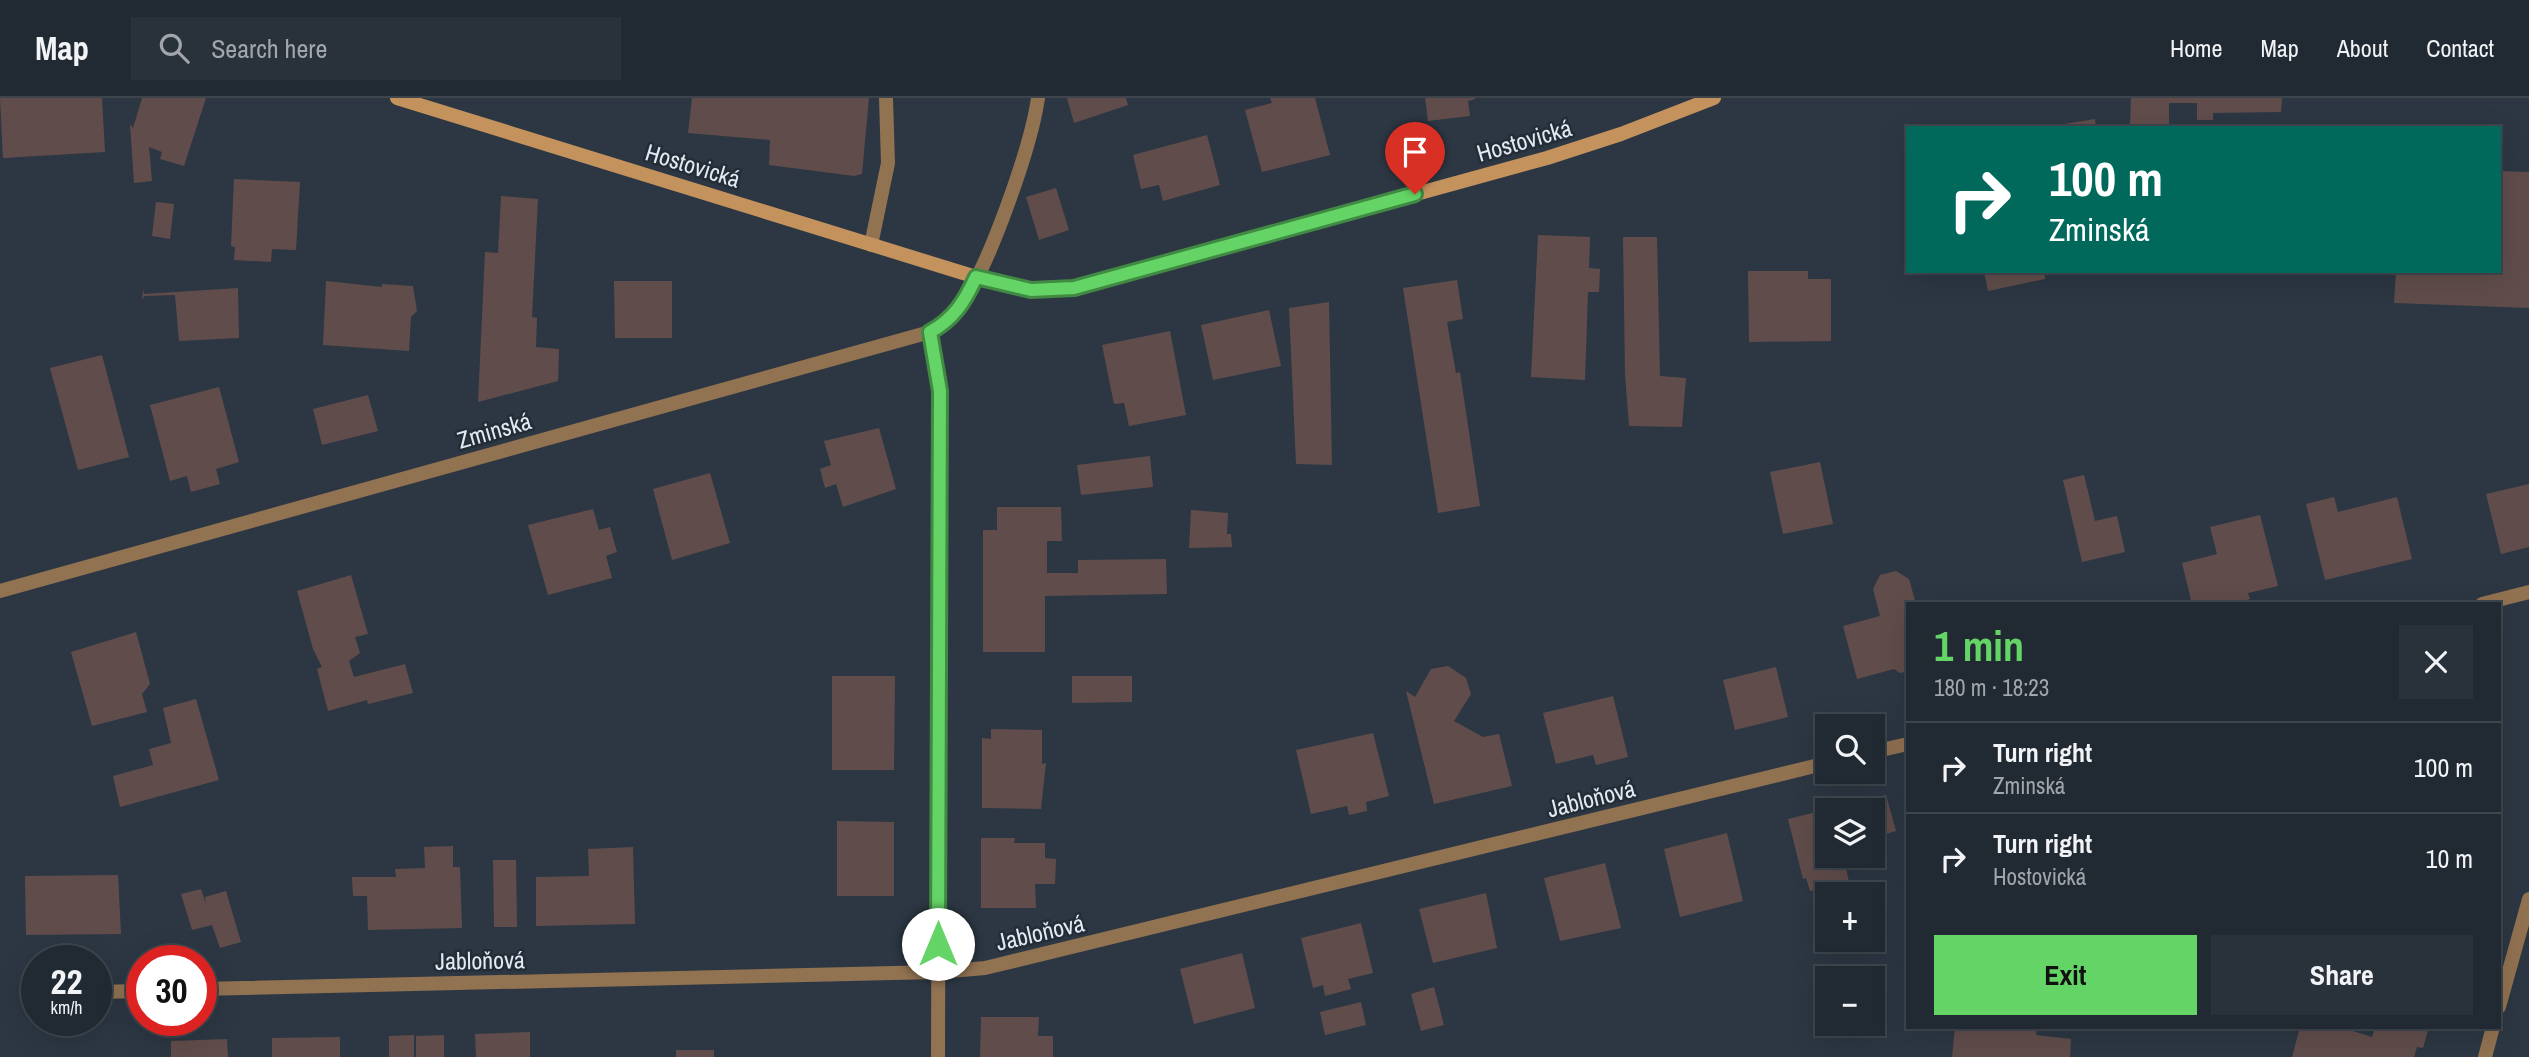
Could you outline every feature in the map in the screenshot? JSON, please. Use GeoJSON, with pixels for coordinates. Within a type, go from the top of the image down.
{"type":"FeatureCollection","features":[{"type":"Feature","properties":{"kind":"main road","name":"Hostovická"},"geometry":{"type":"LineString","coordinates":[[397,98],[976,277],[1031,290],[1074,288],[1546,158],[1621,134],[1714,98]]}},
{"type":"Feature","properties":{"kind":"street"},"geometry":{"type":"LineString","coordinates":[[872,244],[888,163],[886,98]]}},
{"type":"Feature","properties":{"kind":"street"},"geometry":{"type":"LineString","coordinates":[[976,277],[1025,151],[1038,98]]}},
{"type":"Feature","properties":{"kind":"street","name":"Zminská"},"geometry":{"type":"LineString","coordinates":[[0,591],[930,332],[946,323],[960,308],[976,277]]}},
{"type":"Feature","properties":{"kind":"street"},"geometry":{"type":"LineString","coordinates":[[930,332],[940,391],[938,1057]]}},
{"type":"Feature","properties":{"kind":"street"},"geometry":{"type":"LineString","coordinates":[[2490,602],[2529,592]]}},
{"type":"Feature","properties":{"kind":"street"},"geometry":{"type":"LineString","coordinates":[[1885,749],[1906,744]]}},
{"type":"Feature","properties":{"kind":"street","name":"Jabloňová"},"geometry":{"type":"LineString","coordinates":[[217,989],[938,972],[1004,964],[1815,766]]}},
{"type":"Feature","properties":{"kind":"street"},"geometry":{"type":"LineString","coordinates":[[2501,1000],[2529,899]]}},
{"type":"Feature","properties":{"kind":"street"},"geometry":{"type":"LineString","coordinates":[[2485,1057],[2492,1029]]}},
{"type":"Feature","properties":{"kind":"building"},"geometry":{"type":"Polygon","coordinates":[[[0,98],[102,98],[105,152],[3,158],[0,98]]]}},
{"type":"Feature","properties":{"kind":"building"},"geometry":{"type":"Polygon","coordinates":[[[142,98],[206,98],[184,166],[160,159],[162,152],[149,147],[152,181],[134,183],[130,124],[133,128],[142,98]]]}},
{"type":"Feature","properties":{"kind":"building"},"geometry":{"type":"Polygon","coordinates":[[[692,98],[869,98],[862,174],[854,176],[769,165],[770,140],[688,133],[692,98]]]}},
{"type":"Feature","properties":{"kind":"building"},"geometry":{"type":"Polygon","coordinates":[[[1067,98],[1126,98],[1128,105],[1074,123],[1067,98]]]}},
{"type":"Feature","properties":{"kind":"building"},"geometry":{"type":"Polygon","coordinates":[[[1270,98],[1315,98],[1330,155],[1262,172],[1245,110],[1272,103],[1270,98]]]}},
{"type":"Feature","properties":{"kind":"building"},"geometry":{"type":"Polygon","coordinates":[[[1425,98],[1475,99],[1468,101],[1470,116],[1428,121],[1425,98]]]}},
{"type":"Feature","properties":{"kind":"building"},"geometry":{"type":"Polygon","coordinates":[[[2131,98],[2282,98],[2281,112],[2213,113],[2213,120],[2197,120],[2197,103],[2169,103],[2169,126],[2130,126],[2131,98]]]}},
{"type":"Feature","properties":{"kind":"building"},"geometry":{"type":"Polygon","coordinates":[[[2095,119],[2096,126],[2052,126],[2095,119]]]}},
{"type":"Feature","properties":{"kind":"building"},"geometry":{"type":"Polygon","coordinates":[[[1207,135],[1220,185],[1163,201],[1159,185],[1141,189],[1133,155],[1207,135]]]}},
{"type":"Feature","properties":{"kind":"building"},"geometry":{"type":"Polygon","coordinates":[[[2501,171],[2529,172],[2529,308],[2394,303],[2396,273],[2501,273],[2501,171]]]}},
{"type":"Feature","properties":{"kind":"building"},"geometry":{"type":"Polygon","coordinates":[[[234,179],[300,182],[296,250],[272,249],[271,262],[234,260],[235,247],[231,246],[234,179]]]}},
{"type":"Feature","properties":{"kind":"building"},"geometry":{"type":"Polygon","coordinates":[[[1056,188],[1069,230],[1039,240],[1026,197],[1056,188]]]}},
{"type":"Feature","properties":{"kind":"building"},"geometry":{"type":"Polygon","coordinates":[[[501,196],[538,199],[532,317],[537,318],[536,347],[559,349],[558,381],[478,402],[485,252],[498,253],[501,196]]]}},
{"type":"Feature","properties":{"kind":"building"},"geometry":{"type":"Polygon","coordinates":[[[156,202],[174,204],[170,239],[152,236],[156,202]]]}},
{"type":"Feature","properties":{"kind":"building"},"geometry":{"type":"Polygon","coordinates":[[[1538,235],[1590,237],[1589,268],[1600,269],[1599,292],[1588,292],[1585,380],[1531,377],[1538,235]]]}},
{"type":"Feature","properties":{"kind":"building"},"geometry":{"type":"Polygon","coordinates":[[[1623,237],[1657,237],[1660,376],[1686,378],[1682,427],[1629,426],[1625,374],[1623,237]]]}},
{"type":"Feature","properties":{"kind":"building"},"geometry":{"type":"Polygon","coordinates":[[[1748,271],[1808,271],[1808,279],[1831,279],[1831,341],[1749,342],[1748,271]]]}},
{"type":"Feature","properties":{"kind":"building"},"geometry":{"type":"Polygon","coordinates":[[[1984,273],[2044,273],[2045,279],[1988,291],[1984,273]]]}},
{"type":"Feature","properties":{"kind":"building"},"geometry":{"type":"Polygon","coordinates":[[[1457,280],[1463,319],[1447,322],[1456,373],[1460,372],[1480,506],[1438,513],[1403,288],[1457,280]]]}},
{"type":"Feature","properties":{"kind":"building"},"geometry":{"type":"Polygon","coordinates":[[[326,281],[382,287],[382,284],[413,286],[417,311],[411,317],[409,351],[323,345],[326,281]]]}},
{"type":"Feature","properties":{"kind":"building"},"geometry":{"type":"Polygon","coordinates":[[[614,281],[672,281],[672,338],[615,338],[614,281]]]}},
{"type":"Feature","properties":{"kind":"building"},"geometry":{"type":"Polygon","coordinates":[[[238,288],[239,338],[179,341],[175,295],[144,296],[142,301],[143,289],[144,294],[238,288]]]}},
{"type":"Feature","properties":{"kind":"building"},"geometry":{"type":"Polygon","coordinates":[[[1329,302],[1332,465],[1296,464],[1289,308],[1329,302]]]}},
{"type":"Feature","properties":{"kind":"building"},"geometry":{"type":"Polygon","coordinates":[[[1269,310],[1281,366],[1213,380],[1201,325],[1269,310]]]}},
{"type":"Feature","properties":{"kind":"building"},"geometry":{"type":"Polygon","coordinates":[[[1170,331],[1186,415],[1129,426],[1124,403],[1114,404],[1102,345],[1170,331]]]}},
{"type":"Feature","properties":{"kind":"building"},"geometry":{"type":"Polygon","coordinates":[[[102,355],[129,457],[78,470],[50,368],[102,355]]]}},
{"type":"Feature","properties":{"kind":"building"},"geometry":{"type":"Polygon","coordinates":[[[219,387],[239,462],[216,469],[220,484],[191,492],[187,476],[170,481],[150,405],[219,387]]]}},
{"type":"Feature","properties":{"kind":"building"},"geometry":{"type":"Polygon","coordinates":[[[368,395],[378,431],[322,445],[313,409],[368,395]]]}},
{"type":"Feature","properties":{"kind":"building"},"geometry":{"type":"Polygon","coordinates":[[[879,428],[896,489],[843,507],[836,484],[825,488],[820,469],[831,465],[824,441],[879,428]]]}},
{"type":"Feature","properties":{"kind":"building"},"geometry":{"type":"Polygon","coordinates":[[[1150,456],[1153,487],[1081,495],[1077,465],[1150,456]]]}},
{"type":"Feature","properties":{"kind":"building"},"geometry":{"type":"Polygon","coordinates":[[[1820,462],[1833,524],[1783,534],[1770,472],[1820,462]]]}},
{"type":"Feature","properties":{"kind":"building"},"geometry":{"type":"Polygon","coordinates":[[[710,473],[730,543],[672,560],[653,489],[710,473]]]}},
{"type":"Feature","properties":{"kind":"building"},"geometry":{"type":"Polygon","coordinates":[[[2084,475],[2095,521],[2117,516],[2125,552],[2082,562],[2063,480],[2084,475]]]}},
{"type":"Feature","properties":{"kind":"building"},"geometry":{"type":"Polygon","coordinates":[[[2529,484],[2529,547],[2501,554],[2486,494],[2529,484]]]}},
{"type":"Feature","properties":{"kind":"building"},"geometry":{"type":"Polygon","coordinates":[[[2334,497],[2338,512],[2397,497],[2412,559],[2325,580],[2306,504],[2334,497]]]}},
{"type":"Feature","properties":{"kind":"building"},"geometry":{"type":"Polygon","coordinates":[[[997,507],[1061,507],[1062,541],[1047,541],[1047,573],[1078,573],[1078,560],[1166,559],[1167,594],[1045,596],[1045,652],[983,652],[983,530],[997,530],[997,507]]]}},
{"type":"Feature","properties":{"kind":"building"},"geometry":{"type":"Polygon","coordinates":[[[593,509],[599,530],[610,527],[617,552],[606,556],[612,578],[548,595],[528,525],[593,509]]]}},
{"type":"Feature","properties":{"kind":"building"},"geometry":{"type":"Polygon","coordinates":[[[1191,510],[1228,513],[1227,534],[1231,534],[1232,547],[1189,548],[1191,510]]]}},
{"type":"Feature","properties":{"kind":"building"},"geometry":{"type":"Polygon","coordinates":[[[2260,515],[2278,586],[2248,593],[2250,599],[2239,602],[2192,602],[2182,563],[2217,554],[2210,527],[2260,515]]]}},
{"type":"Feature","properties":{"kind":"building"},"geometry":{"type":"Polygon","coordinates":[[[1896,571],[1909,579],[1915,602],[1906,602],[1906,672],[1900,673],[1894,669],[1857,679],[1843,626],[1880,616],[1873,589],[1880,575],[1896,571]]]}},
{"type":"Feature","properties":{"kind":"building"},"geometry":{"type":"Polygon","coordinates":[[[351,575],[368,634],[355,637],[360,653],[349,661],[354,677],[405,664],[413,693],[368,704],[367,700],[328,711],[317,669],[322,667],[313,649],[297,591],[351,575]]]}},
{"type":"Feature","properties":{"kind":"building"},"geometry":{"type":"Polygon","coordinates":[[[136,632],[150,684],[142,694],[147,712],[92,726],[71,652],[136,632]]]}},
{"type":"Feature","properties":{"kind":"building"},"geometry":{"type":"Polygon","coordinates":[[[1448,666],[1466,678],[1471,694],[1454,721],[1483,737],[1499,734],[1512,786],[1434,804],[1406,691],[1415,697],[1431,669],[1448,666]]]}},
{"type":"Feature","properties":{"kind":"building"},"geometry":{"type":"Polygon","coordinates":[[[1776,667],[1788,717],[1735,730],[1723,680],[1776,667]]]}},
{"type":"Feature","properties":{"kind":"building"},"geometry":{"type":"Polygon","coordinates":[[[832,676],[895,676],[894,770],[832,770],[832,676]]]}},
{"type":"Feature","properties":{"kind":"building"},"geometry":{"type":"Polygon","coordinates":[[[1072,676],[1132,676],[1132,702],[1072,703],[1072,676]]]}},
{"type":"Feature","properties":{"kind":"building"},"geometry":{"type":"Polygon","coordinates":[[[1613,696],[1628,757],[1596,765],[1593,755],[1556,764],[1543,713],[1613,696]]]}},
{"type":"Feature","properties":{"kind":"building"},"geometry":{"type":"Polygon","coordinates":[[[196,699],[219,780],[120,807],[113,776],[153,765],[149,749],[171,743],[163,708],[196,699]]]}},
{"type":"Feature","properties":{"kind":"building"},"geometry":{"type":"Polygon","coordinates":[[[991,729],[1042,730],[1042,764],[1046,763],[1041,809],[982,808],[982,738],[991,739],[991,729]]]}},
{"type":"Feature","properties":{"kind":"building"},"geometry":{"type":"Polygon","coordinates":[[[1373,733],[1389,796],[1366,802],[1367,811],[1349,815],[1347,806],[1311,814],[1296,750],[1373,733]]]}},
{"type":"Feature","properties":{"kind":"building"},"geometry":{"type":"Polygon","coordinates":[[[1886,795],[1896,831],[1885,834],[1885,798],[1874,798],[1886,795]]]}},
{"type":"Feature","properties":{"kind":"building"},"geometry":{"type":"Polygon","coordinates":[[[1815,812],[1815,868],[1846,868],[1849,882],[1815,882],[1815,890],[1810,891],[1806,878],[1803,879],[1788,819],[1815,812]]]}},
{"type":"Feature","properties":{"kind":"building"},"geometry":{"type":"Polygon","coordinates":[[[837,821],[894,822],[894,896],[837,896],[837,821]]]}},
{"type":"Feature","properties":{"kind":"building"},"geometry":{"type":"Polygon","coordinates":[[[1727,833],[1743,901],[1680,917],[1664,849],[1727,833]]]}},
{"type":"Feature","properties":{"kind":"building"},"geometry":{"type":"Polygon","coordinates":[[[981,838],[1015,838],[1014,843],[1045,843],[1045,858],[1056,859],[1055,884],[1035,884],[1036,908],[981,908],[981,838]]]}},
{"type":"Feature","properties":{"kind":"building"},"geometry":{"type":"Polygon","coordinates":[[[453,846],[453,867],[460,867],[462,928],[368,930],[367,896],[353,896],[352,877],[396,877],[395,869],[425,868],[424,847],[453,846]]]}},
{"type":"Feature","properties":{"kind":"building"},"geometry":{"type":"Polygon","coordinates":[[[633,847],[635,924],[536,926],[536,877],[589,876],[588,849],[633,847]]]}},
{"type":"Feature","properties":{"kind":"building"},"geometry":{"type":"Polygon","coordinates":[[[493,860],[516,860],[517,927],[494,927],[493,860]]]}},
{"type":"Feature","properties":{"kind":"building"},"geometry":{"type":"Polygon","coordinates":[[[1605,863],[1621,928],[1560,941],[1544,878],[1605,863]]]}},
{"type":"Feature","properties":{"kind":"building"},"geometry":{"type":"Polygon","coordinates":[[[118,875],[121,934],[26,935],[25,876],[118,875]]]}},
{"type":"Feature","properties":{"kind":"building"},"geometry":{"type":"Polygon","coordinates":[[[201,889],[206,904],[205,897],[226,891],[241,942],[220,948],[212,925],[192,930],[181,894],[201,889]]]}},
{"type":"Feature","properties":{"kind":"building"},"geometry":{"type":"Polygon","coordinates":[[[1486,893],[1497,948],[1433,963],[1419,909],[1486,893]]]}},
{"type":"Feature","properties":{"kind":"building"},"geometry":{"type":"Polygon","coordinates":[[[1361,923],[1373,973],[1348,979],[1351,989],[1325,996],[1323,985],[1313,988],[1301,938],[1361,923]]]}},
{"type":"Feature","properties":{"kind":"building"},"geometry":{"type":"Polygon","coordinates":[[[1242,953],[1255,1008],[1194,1024],[1180,969],[1242,953]]]}},
{"type":"Feature","properties":{"kind":"building"},"geometry":{"type":"Polygon","coordinates":[[[1434,987],[1444,1025],[1421,1031],[1411,994],[1434,987]]]}},
{"type":"Feature","properties":{"kind":"building"},"geometry":{"type":"Polygon","coordinates":[[[1361,1002],[1366,1025],[1325,1035],[1320,1012],[1361,1002]]]}},
{"type":"Feature","properties":{"kind":"building"},"geometry":{"type":"Polygon","coordinates":[[[981,1017],[1039,1017],[1038,1036],[1053,1036],[1053,1057],[980,1057],[981,1017]]]}},
{"type":"Feature","properties":{"kind":"building"},"geometry":{"type":"Polygon","coordinates":[[[1955,1029],[2037,1029],[2036,1035],[2071,1039],[2070,1057],[1952,1057],[1955,1029]]]}},
{"type":"Feature","properties":{"kind":"building"},"geometry":{"type":"Polygon","coordinates":[[[2299,1029],[2346,1029],[2372,1037],[2374,1029],[2428,1029],[2423,1048],[2417,1047],[2414,1057],[2292,1057],[2299,1029]]]}},
{"type":"Feature","properties":{"kind":"building"},"geometry":{"type":"Polygon","coordinates":[[[530,1032],[530,1057],[476,1057],[475,1034],[530,1032]]]}},
{"type":"Feature","properties":{"kind":"building"},"geometry":{"type":"Polygon","coordinates":[[[414,1035],[414,1057],[389,1057],[389,1036],[414,1035]]]}},
{"type":"Feature","properties":{"kind":"building"},"geometry":{"type":"Polygon","coordinates":[[[444,1035],[444,1057],[416,1057],[416,1036],[444,1035]]]}},
{"type":"Feature","properties":{"kind":"building"},"geometry":{"type":"Polygon","coordinates":[[[340,1037],[340,1057],[272,1057],[272,1038],[340,1037]]]}},
{"type":"Feature","properties":{"kind":"building"},"geometry":{"type":"Polygon","coordinates":[[[227,1039],[228,1057],[171,1057],[171,1041],[227,1039]]]}},
{"type":"Feature","properties":{"kind":"building"},"geometry":{"type":"Polygon","coordinates":[[[676,1050],[714,1050],[714,1057],[676,1057],[676,1050]]]}},
{"type":"Feature","properties":{"kind":"route"},"geometry":{"type":"LineString","coordinates":[[938,944],[940,391],[939,371],[930,332],[946,323],[960,308],[976,277],[1031,290],[1074,288],[1415,194]]}}]}
